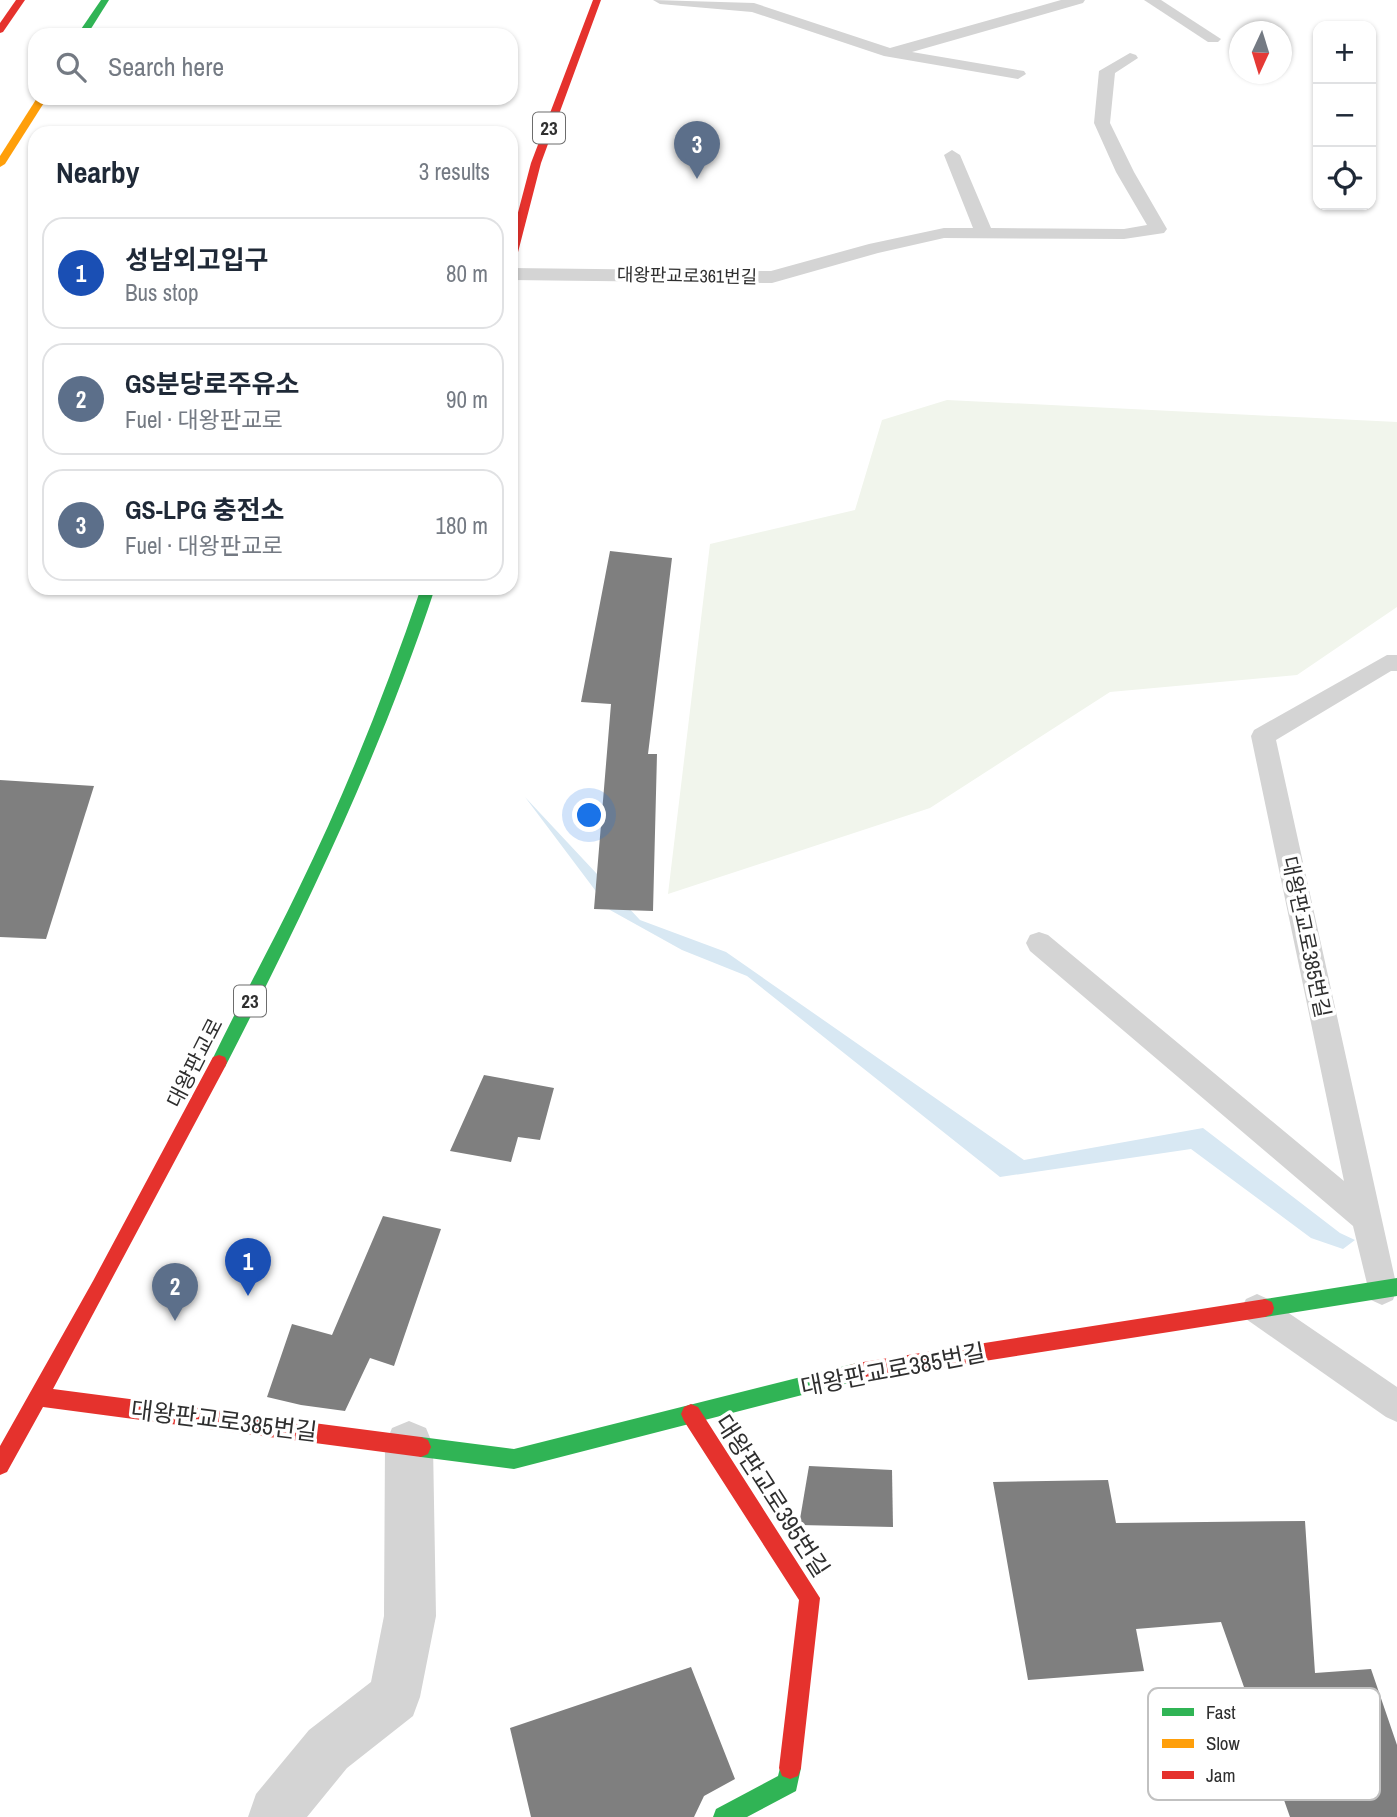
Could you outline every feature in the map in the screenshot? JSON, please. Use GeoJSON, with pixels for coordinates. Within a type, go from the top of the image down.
{"type":"FeatureCollection","features":[{"type":"Feature","properties":{"kind":"main road"},"geometry":{"type":"LineString","coordinates":[[0,30],[21,0]]}},
{"type":"Feature","properties":{"kind":"main road"},"geometry":{"type":"LineString","coordinates":[[87,28],[105,0]]}},
{"type":"Feature","properties":{"kind":"main road","name":"23"},"geometry":{"type":"LineString","coordinates":[[518,233],[536,163],[597,0]]}},
{"type":"Feature","properties":{"kind":"main road"},"geometry":{"type":"LineString","coordinates":[[0,164],[38,105]]}},
{"type":"Feature","properties":{"kind":"main road","name":"대왕판교로"},"geometry":{"type":"LineString","coordinates":[[0,1465],[207,1087],[318,867],[392,694],[426,595]]}},
{"type":"Feature","properties":{"kind":"main road","name":"대왕판교로385번길"},"geometry":{"type":"LineString","coordinates":[[39,1397],[514,1460],[861,1371],[1389,1288]]}},
{"type":"Feature","properties":{"kind":"main road","name":"대왕판교로395번길"},"geometry":{"type":"LineString","coordinates":[[691,1414],[810,1598],[788,1783],[724,1817]]}},
{"type":"Feature","properties":{"kind":"street"},"geometry":{"type":"LineString","coordinates":[[276,1817],[275,1813],[328,1749],[394,1697],[410,1616],[409,1445]]}},
{"type":"Feature","properties":{"kind":"lane"},"geometry":{"type":"LineString","coordinates":[[660,0],[754,8],[890,52],[1018,74]]}},
{"type":"Feature","properties":{"kind":"lane"},"geometry":{"type":"LineString","coordinates":[[890,52],[1078,0]]}},
{"type":"Feature","properties":{"kind":"lane"},"geometry":{"type":"LineString","coordinates":[[1151,0],[1213,39]]}},
{"type":"Feature","properties":{"kind":"lane","name":"대왕판교로361번길"},"geometry":{"type":"LineString","coordinates":[[518,274],[772,277],[944,233],[1124,234],[1158,229],[1125,172],[1102,123],[1107,71],[1130,58]]}},
{"type":"Feature","properties":{"kind":"lane"},"geometry":{"type":"LineString","coordinates":[[952,155],[984,233]]}},
{"type":"Feature","properties":{"kind":"lane","name":"대왕판교로385번길"},"geometry":{"type":"LineString","coordinates":[[1389,1288],[1367,1219],[1263,736],[1387,663],[1397,663]]}},
{"type":"Feature","properties":{"kind":"lane"},"geometry":{"type":"LineString","coordinates":[[1039,943],[1367,1219]]}},
{"type":"Feature","properties":{"kind":"lane"},"geometry":{"type":"LineString","coordinates":[[1257,1309],[1397,1406]]}},
{"type":"Feature","properties":{"kind":"shaded area"},"geometry":{"type":"Polygon","coordinates":[[[947,400],[1397,422],[1397,607],[1297,675],[1110,692],[930,808],[668,894],[710,544],[855,510],[882,420],[947,400]]]}},
{"type":"Feature","properties":{"kind":"shaded area"},"geometry":{"type":"Polygon","coordinates":[[[525,797],[640,920],[726,952],[1024,1160],[1203,1128],[1340,1233],[1355,1240],[1343,1249],[1311,1238],[1191,1149],[1000,1177],[747,976],[682,950],[610,910],[525,797]]]}},
{"type":"Feature","properties":{"kind":"building"},"geometry":{"type":"Polygon","coordinates":[[[610,551],[672,558],[648,754],[657,754],[653,911],[594,909],[611,704],[581,702],[610,551]]]}},
{"type":"Feature","properties":{"kind":"building"},"geometry":{"type":"Polygon","coordinates":[[[0,780],[94,786],[46,939],[0,937],[0,780]]]}},
{"type":"Feature","properties":{"kind":"building"},"geometry":{"type":"Polygon","coordinates":[[[484,1075],[554,1088],[540,1140],[518,1137],[511,1162],[450,1151],[484,1075]]]}},
{"type":"Feature","properties":{"kind":"building"},"geometry":{"type":"Polygon","coordinates":[[[383,1216],[441,1229],[394,1366],[370,1358],[345,1411],[267,1397],[292,1324],[332,1335],[383,1216]]]}},
{"type":"Feature","properties":{"kind":"building"},"geometry":{"type":"Polygon","coordinates":[[[809,1466],[892,1470],[893,1527],[799,1525],[809,1466]]]}},
{"type":"Feature","properties":{"kind":"building"},"geometry":{"type":"Polygon","coordinates":[[[1108,1480],[1116,1523],[1305,1521],[1315,1673],[1371,1669],[1378,1688],[1244,1688],[1221,1622],[1136,1629],[1144,1671],[1028,1680],[993,1482],[1108,1480]]]}},
{"type":"Feature","properties":{"kind":"building"},"geometry":{"type":"Polygon","coordinates":[[[691,1667],[735,1779],[704,1796],[694,1817],[531,1817],[510,1728],[691,1667]]]}},
{"type":"Feature","properties":{"kind":"building"},"geometry":{"type":"Polygon","coordinates":[[[1380,1695],[1397,1745],[1397,1817],[1290,1817],[1284,1800],[1380,1800],[1380,1695]]]}},
{"type":"Feature","properties":{"kind":"traffic: fast"},"geometry":{"type":"LineString","coordinates":[[87,28],[105,0]]}},
{"type":"Feature","properties":{"kind":"traffic: fast"},"geometry":{"type":"LineString","coordinates":[[219,1062],[334,830],[385,711],[426,595]]}},
{"type":"Feature","properties":{"kind":"traffic: fast"},"geometry":{"type":"LineString","coordinates":[[1265,1308],[1397,1287]]}},
{"type":"Feature","properties":{"kind":"traffic: fast"},"geometry":{"type":"LineString","coordinates":[[421,1447],[514,1459],[857,1372]]}},
{"type":"Feature","properties":{"kind":"traffic: fast"},"geometry":{"type":"LineString","coordinates":[[724,1817],[788,1783],[790,1768]]}},
{"type":"Feature","properties":{"kind":"traffic: slow"},"geometry":{"type":"LineString","coordinates":[[0,164],[38,105]]}},
{"type":"Feature","properties":{"kind":"traffic: jam"},"geometry":{"type":"LineString","coordinates":[[0,30],[21,0]]}},
{"type":"Feature","properties":{"kind":"traffic: jam"},"geometry":{"type":"LineString","coordinates":[[518,233],[536,163],[597,0]]}},
{"type":"Feature","properties":{"kind":"traffic: jam"},"geometry":{"type":"LineString","coordinates":[[0,1465],[100,1287],[219,1062]]}},
{"type":"Feature","properties":{"kind":"traffic: jam"},"geometry":{"type":"LineString","coordinates":[[857,1372],[1265,1308]]}},
{"type":"Feature","properties":{"kind":"traffic: jam"},"geometry":{"type":"LineString","coordinates":[[39,1397],[421,1447]]}},
{"type":"Feature","properties":{"kind":"traffic: jam"},"geometry":{"type":"LineString","coordinates":[[691,1414],[810,1598],[790,1768]]}},
{"type":"Feature","properties":{"kind":"place","name":"GS-LPG 충전소"},"geometry":{"type":"Point","coordinates":[697,179]}},
{"type":"Feature","properties":{"kind":"place","name":"성남외고입구"},"geometry":{"type":"Point","coordinates":[248,1296]}},
{"type":"Feature","properties":{"kind":"place","name":"GS분당로주유소"},"geometry":{"type":"Point","coordinates":[175,1321]}}]}
